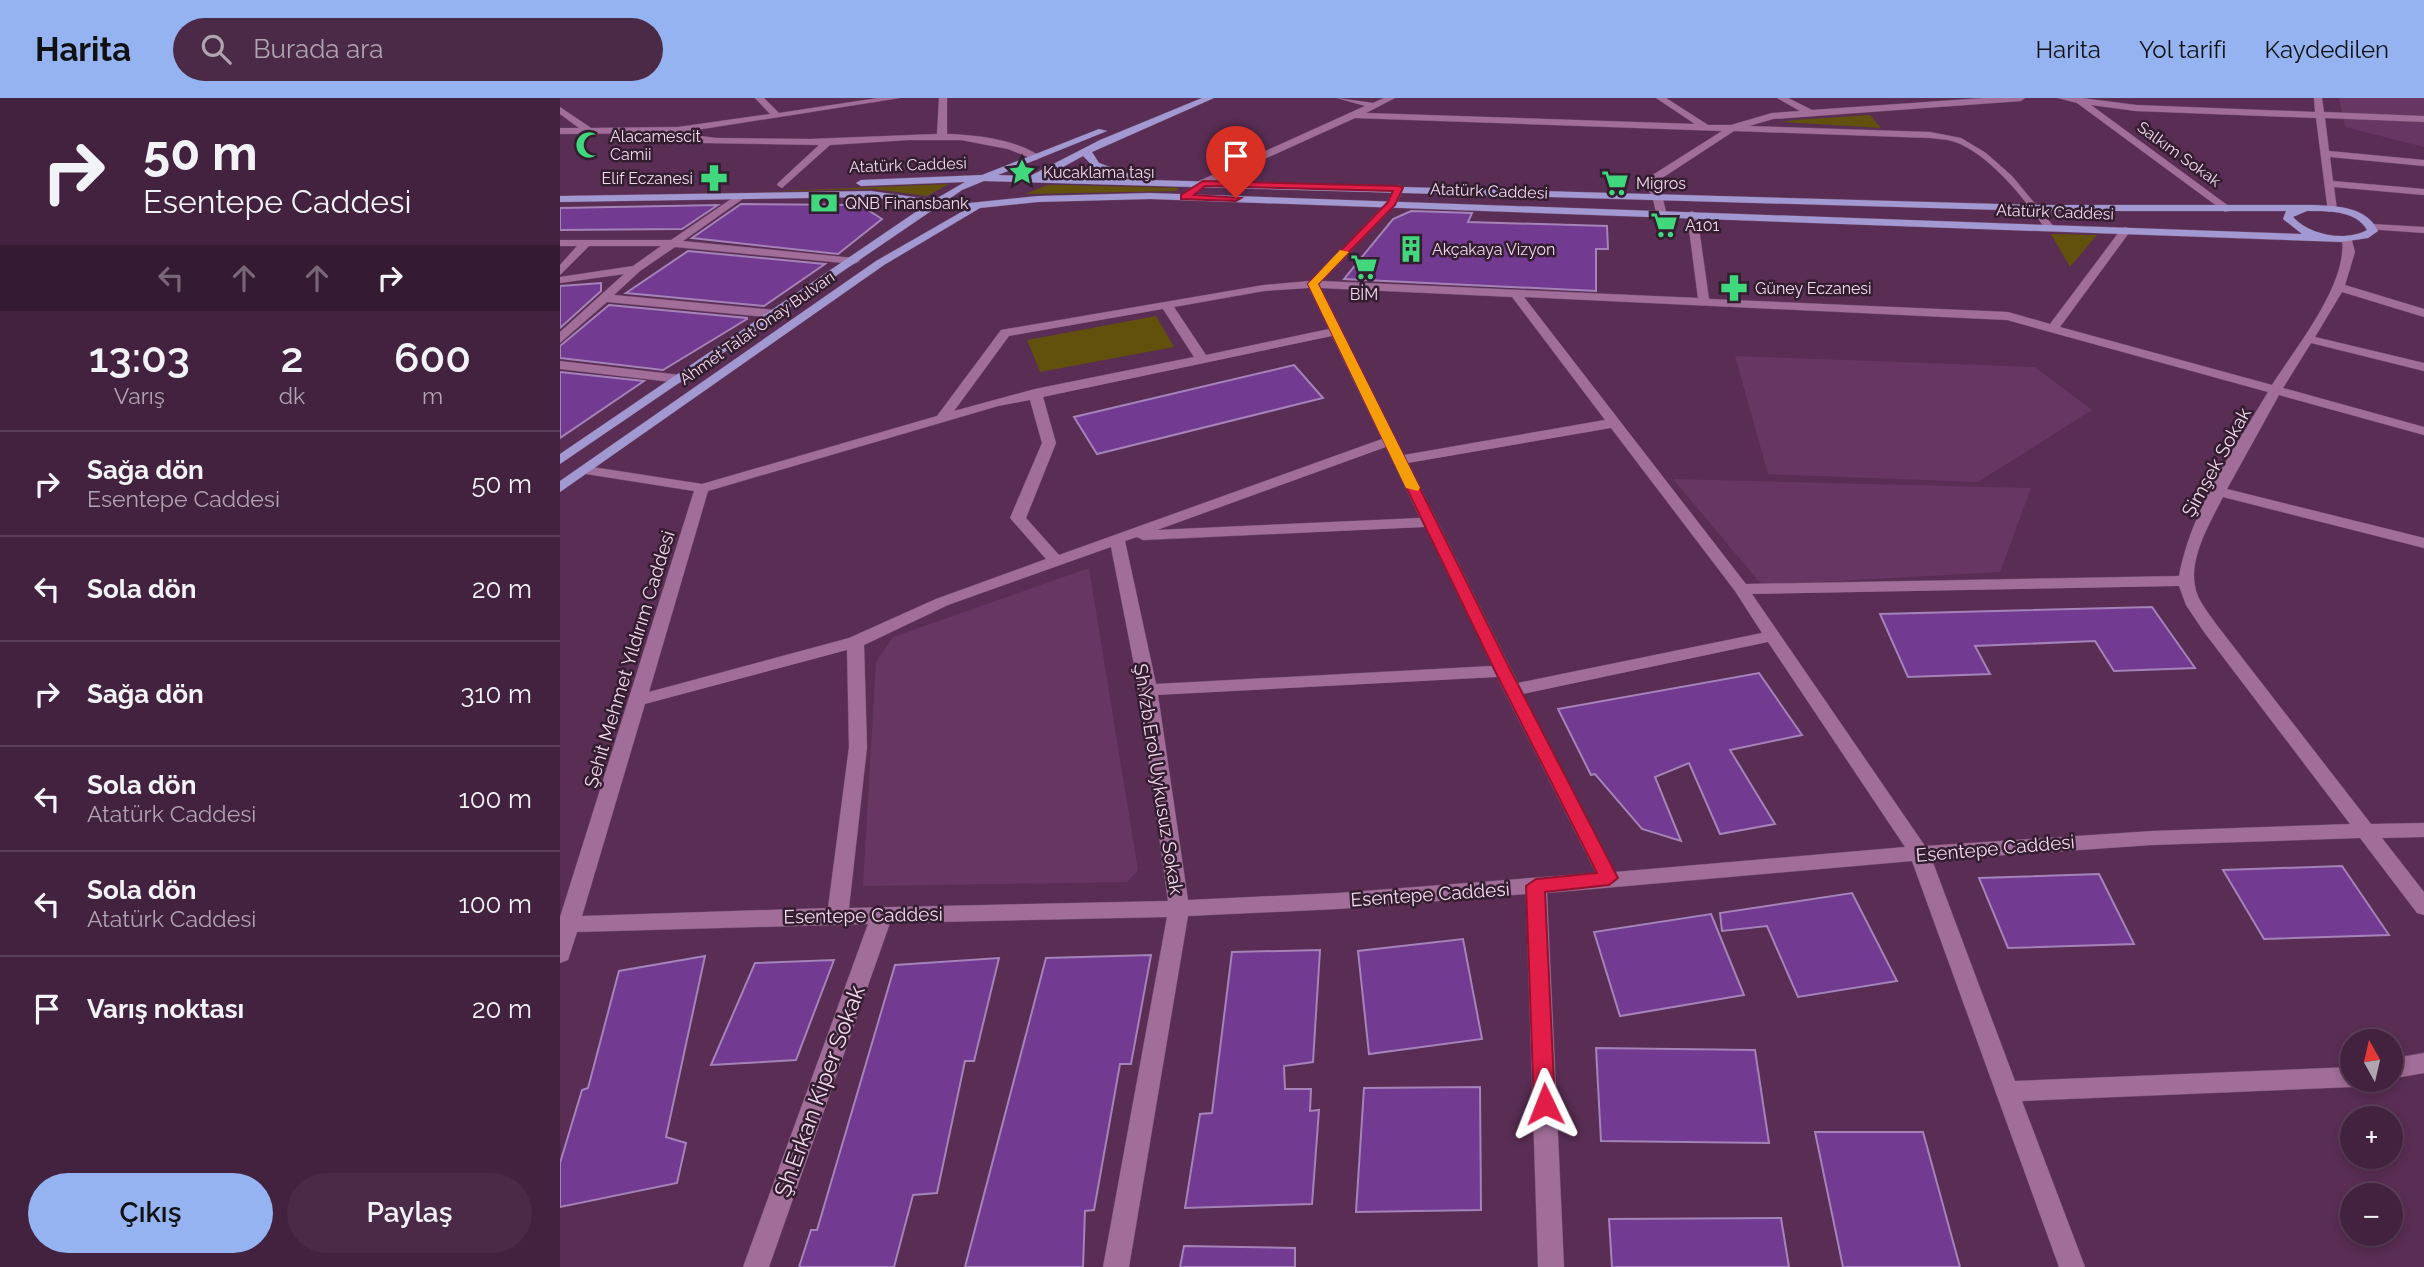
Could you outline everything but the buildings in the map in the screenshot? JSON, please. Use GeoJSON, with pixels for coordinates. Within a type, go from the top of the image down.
{"type":"FeatureCollection","features":[{"type":"Feature","properties":{"kind":"main road"},"geometry":{"type":"LineString","coordinates":[[979,178],[1187,98]]}},
{"type":"Feature","properties":{"kind":"main road","name":"Ahmet Talat Onay Bulvarı"},"geometry":{"type":"LineString","coordinates":[[560,488],[892,256],[979,206],[1087,150],[1210,98]]}},
{"type":"Feature","properties":{"kind":"main road"},"geometry":{"type":"LineString","coordinates":[[1087,150],[1088,158],[1101,168],[1159,183]]}},
{"type":"Feature","properties":{"kind":"main road","name":"Ahmet Talat Onay Bulvarı"},"geometry":{"type":"LineString","coordinates":[[560,460],[934,204],[979,178]]}},
{"type":"Feature","properties":{"kind":"main road","name":"Atatürk Caddesi"},"geometry":{"type":"LineString","coordinates":[[560,189],[979,178],[1203,183],[1692,214],[2340,238]]}},
{"type":"Feature","properties":{"kind":"main road","name":"Atatürk Caddesi"},"geometry":{"type":"LineString","coordinates":[[560,199],[871,194],[934,204],[979,206],[1070,197],[1657,195],[2038,208],[2306,208],[2332,210],[2358,217],[2372,227]]}},
{"type":"Feature","properties":{"kind":"main road"},"geometry":{"type":"LineString","coordinates":[[2306,208],[2290,213],[2289,222],[2306,231],[2340,238],[2368,235],[2372,227]]}},
{"type":"Feature","properties":{"kind":"street"},"geometry":{"type":"LineString","coordinates":[[759,98],[776,115]]}},
{"type":"Feature","properties":{"kind":"street"},"geometry":{"type":"LineString","coordinates":[[560,131],[660,130],[896,98]]}},
{"type":"Feature","properties":{"kind":"street"},"geometry":{"type":"LineString","coordinates":[[942,135],[943,98]]}},
{"type":"Feature","properties":{"kind":"street"},"geometry":{"type":"LineString","coordinates":[[1341,98],[1374,106]]}},
{"type":"Feature","properties":{"kind":"street"},"geometry":{"type":"LineString","coordinates":[[1184,197],[1203,183],[1391,98]]}},
{"type":"Feature","properties":{"kind":"street"},"geometry":{"type":"LineString","coordinates":[[1660,98],[1706,127]]}},
{"type":"Feature","properties":{"kind":"street"},"geometry":{"type":"LineString","coordinates":[[1781,98],[1810,113]]}},
{"type":"Feature","properties":{"kind":"street"},"geometry":{"type":"LineString","coordinates":[[1845,98],[1868,109]]}},
{"type":"Feature","properties":{"kind":"street"},"geometry":{"type":"LineString","coordinates":[[1661,212],[1657,195],[1647,183],[1732,128],[1772,116],[2021,98]]}},
{"type":"Feature","properties":{"kind":"street"},"geometry":{"type":"LineString","coordinates":[[2062,98],[2079,98],[2136,108],[2424,119]]}},
{"type":"Feature","properties":{"kind":"street","name":"Salkım Sokak"},"geometry":{"type":"LineString","coordinates":[[2079,98],[2229,210]]}},
{"type":"Feature","properties":{"kind":"street"},"geometry":{"type":"LineString","coordinates":[[2210,98],[2213,111]]}},
{"type":"Feature","properties":{"kind":"street"},"geometry":{"type":"LineString","coordinates":[[2318,98],[2332,210]]}},
{"type":"Feature","properties":{"kind":"street"},"geometry":{"type":"LineString","coordinates":[[560,110],[589,131]]}},
{"type":"Feature","properties":{"kind":"street"},"geometry":{"type":"LineString","coordinates":[[1354,116],[1930,135],[1958,141],[2011,180],[2038,208],[2050,228]]}},
{"type":"Feature","properties":{"kind":"street"},"geometry":{"type":"LineString","coordinates":[[660,130],[673,136],[727,141],[828,142],[942,135],[1015,147],[1036,157]]}},
{"type":"Feature","properties":{"kind":"street"},"geometry":{"type":"LineString","coordinates":[[782,185],[828,142]]}},
{"type":"Feature","properties":{"kind":"street"},"geometry":{"type":"LineString","coordinates":[[2326,154],[2424,163]]}},
{"type":"Feature","properties":{"kind":"street"},"geometry":{"type":"LineString","coordinates":[[2330,184],[2424,192]]}},
{"type":"Feature","properties":{"kind":"street"},"geometry":{"type":"LineString","coordinates":[[1313,284],[1395,195]]}},
{"type":"Feature","properties":{"kind":"street"},"geometry":{"type":"LineString","coordinates":[[560,339],[636,269],[740,196]]}},
{"type":"Feature","properties":{"kind":"street"},"geometry":{"type":"LineString","coordinates":[[1692,214],[1704,302]]}},
{"type":"Feature","properties":{"kind":"street"},"geometry":{"type":"LineString","coordinates":[[2372,227],[2424,230]]}},
{"type":"Feature","properties":{"kind":"street"},"geometry":{"type":"LineString","coordinates":[[2054,327],[2126,230]]}},
{"type":"Feature","properties":{"kind":"street","name":"Şimşek Sokak"},"geometry":{"type":"LineString","coordinates":[[2186,581],[2199,534],[2219,491],[2339,287],[2349,252],[2340,238]]}},
{"type":"Feature","properties":{"kind":"street"},"geometry":{"type":"LineString","coordinates":[[560,243],[673,243],[854,261]]}},
{"type":"Feature","properties":{"kind":"street"},"geometry":{"type":"LineString","coordinates":[[560,272],[586,243]]}},
{"type":"Feature","properties":{"kind":"street"},"geometry":{"type":"LineString","coordinates":[[560,280],[636,269]]}},
{"type":"Feature","properties":{"kind":"street"},"geometry":{"type":"LineString","coordinates":[[1313,284],[1503,671],[1609,878]]}},
{"type":"Feature","properties":{"kind":"street"},"geometry":{"type":"LineString","coordinates":[[942,418],[1005,333],[1166,304],[1313,284],[2008,316],[2424,431]]}},
{"type":"Feature","properties":{"kind":"street"},"geometry":{"type":"LineString","coordinates":[[2339,287],[2424,313]]}},
{"type":"Feature","properties":{"kind":"street"},"geometry":{"type":"LineString","coordinates":[[1516,293],[1741,589],[1919,853],[2072,1267]]}},
{"type":"Feature","properties":{"kind":"street"},"geometry":{"type":"LineString","coordinates":[[605,298],[776,314]]}},
{"type":"Feature","properties":{"kind":"street"},"geometry":{"type":"LineString","coordinates":[[1166,304],[1202,359]]}},
{"type":"Feature","properties":{"kind":"street"},"geometry":{"type":"LineString","coordinates":[[586,470],[702,488],[1035,393],[1336,331]]}},
{"type":"Feature","properties":{"kind":"street"},"geometry":{"type":"LineString","coordinates":[[2308,339],[2424,367]]}},
{"type":"Feature","properties":{"kind":"street"},"geometry":{"type":"LineString","coordinates":[[560,365],[680,379]]}},
{"type":"Feature","properties":{"kind":"street"},"geometry":{"type":"LineString","coordinates":[[1035,393],[1049,443],[1018,518],[1056,561]]}},
{"type":"Feature","properties":{"kind":"street"},"geometry":{"type":"LineString","coordinates":[[1400,460],[1614,423]]}},
{"type":"Feature","properties":{"kind":"street"},"geometry":{"type":"LineString","coordinates":[[639,700],[855,642],[942,602],[1390,441]]}},
{"type":"Feature","properties":{"kind":"street","name":"Şehit Mehmet Yıldırım Caddesi"},"geometry":{"type":"LineString","coordinates":[[560,954],[565,925],[639,700],[702,488]]}},
{"type":"Feature","properties":{"kind":"street"},"geometry":{"type":"LineString","coordinates":[[2219,491],[2424,543]]}},
{"type":"Feature","properties":{"kind":"street"},"geometry":{"type":"LineString","coordinates":[[1121,538],[1430,522]]}},
{"type":"Feature","properties":{"kind":"street","name":"Şh.Yzb.Erol Uykusuz Sokak"},"geometry":{"type":"LineString","coordinates":[[1116,1267],[1179,907],[1148,690],[1121,538]]}},
{"type":"Feature","properties":{"kind":"street"},"geometry":{"type":"LineString","coordinates":[[1741,589],[2186,581],[2190,595],[2210,628],[2424,907]]}},
{"type":"Feature","properties":{"kind":"street"},"geometry":{"type":"LineString","coordinates":[[1513,690],[1773,636]]}},
{"type":"Feature","properties":{"kind":"street"},"geometry":{"type":"LineString","coordinates":[[838,916],[858,747],[855,642]]}},
{"type":"Feature","properties":{"kind":"street"},"geometry":{"type":"LineString","coordinates":[[1148,690],[1503,671]]}},
{"type":"Feature","properties":{"kind":"street","name":"Esentepe Caddesi"},"geometry":{"type":"LineString","coordinates":[[565,925],[1332,902],[1919,853],[2177,835],[2424,830]]}},
{"type":"Feature","properties":{"kind":"street"},"geometry":{"type":"LineString","coordinates":[[1536,886],[1551,1267]]}},
{"type":"Feature","properties":{"kind":"street","name":"Şh.Erkan Kiper Sokak"},"geometry":{"type":"LineString","coordinates":[[757,1267],[882,915]]}},
{"type":"Feature","properties":{"kind":"street"},"geometry":{"type":"LineString","coordinates":[[2403,1067],[2424,1063]]}},
{"type":"Feature","properties":{"kind":"street"},"geometry":{"type":"LineString","coordinates":[[2008,1091],[2340,1077]]}},
{"type":"Feature","properties":{"kind":"shaded area"},"geometry":{"type":"Polygon","coordinates":[[[2339,98],[2424,98],[2424,147],[2345,127],[2339,98]]]}},
{"type":"Feature","properties":{"kind":"shaded area"},"geometry":{"type":"Polygon","coordinates":[[[1870,115],[1881,128],[1782,122],[1794,120],[1870,115]]]}},
{"type":"Feature","properties":{"kind":"shaded area"},"geometry":{"type":"Polygon","coordinates":[[[949,184],[927,196],[874,189],[753,192],[949,184]]]}},
{"type":"Feature","properties":{"kind":"shaded area"},"geometry":{"type":"Polygon","coordinates":[[[1048,185],[1179,188],[1176,191],[1025,194],[1048,185]]]}},
{"type":"Feature","properties":{"kind":"shaded area"},"geometry":{"type":"Polygon","coordinates":[[[2051,234],[2097,235],[2070,267],[2051,234]]]}},
{"type":"Feature","properties":{"kind":"shaded area"},"geometry":{"type":"Polygon","coordinates":[[[1156,316],[1174,347],[1040,372],[1027,340],[1156,316]]]}},
{"type":"Feature","properties":{"kind":"shaded area"},"geometry":{"type":"Polygon","coordinates":[[[1735,356],[2035,367],[2092,410],[1978,482],[1768,474],[1735,356]]]}},
{"type":"Feature","properties":{"kind":"shaded area"},"geometry":{"type":"Polygon","coordinates":[[[1673,479],[2031,488],[2000,572],[1762,585],[1673,479]]]}},
{"type":"Feature","properties":{"kind":"shaded area"},"geometry":{"type":"Polygon","coordinates":[[[1089,568],[1138,870],[1127,882],[863,886],[876,662],[893,637],[1089,568]]]}},
{"type":"Feature","properties":{"kind":"slow traffic"},"geometry":{"type":"LineString","coordinates":[[1344,252],[1313,284],[1413,488]]}},
{"type":"Feature","properties":{"kind":"place","name":"Alacamescit Camii"},"geometry":{"type":"Point","coordinates":[589,145]}},
{"type":"Feature","properties":{"kind":"place","name":"Kucaklama taşı"},"geometry":{"type":"Point","coordinates":[1022,172]}},
{"type":"Feature","properties":{"kind":"place","name":"Elif Eczanesi"},"geometry":{"type":"Point","coordinates":[714,178]}},
{"type":"Feature","properties":{"kind":"place","name":"Migros"},"geometry":{"type":"Point","coordinates":[1615,183]}},
{"type":"Feature","properties":{"kind":"place","name":"QNB Finansbank"},"geometry":{"type":"Point","coordinates":[824,203]}},
{"type":"Feature","properties":{"kind":"place","name":"A101"},"geometry":{"type":"Point","coordinates":[1664,225]}},
{"type":"Feature","properties":{"kind":"place","name":"Akçakaya Vizyon"},"geometry":{"type":"Point","coordinates":[1411,249]}},
{"type":"Feature","properties":{"kind":"place","name":"BİM"},"geometry":{"type":"Point","coordinates":[1364,267]}},
{"type":"Feature","properties":{"kind":"place","name":"Güney Eczanesi"},"geometry":{"type":"Point","coordinates":[1734,288]}},
{"type":"Feature","properties":{"kind":"route"},"geometry":{"type":"LineString","coordinates":[[1236,198],[1184,197],[1203,183],[1399,188],[1392,203],[1313,284],[1503,671],[1609,878],[1536,886],[1545,1104]]}}]}
